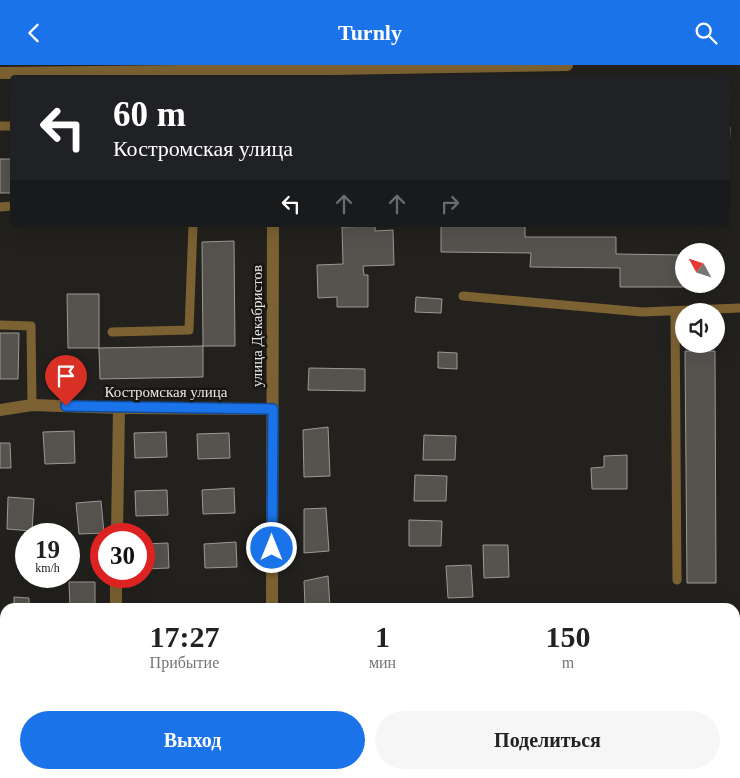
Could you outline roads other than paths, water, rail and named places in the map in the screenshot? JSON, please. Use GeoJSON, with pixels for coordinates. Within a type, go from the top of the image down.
{"type":"FeatureCollection","features":[{"type":"Feature","properties":{"kind":"street"},"geometry":{"type":"LineString","coordinates":[[0,73],[14,69],[154,68],[273,71],[567,65]]}},
{"type":"Feature","properties":{"kind":"street","name":"улица Декабристов"},"geometry":{"type":"LineString","coordinates":[[272,603],[273,227]]}},
{"type":"Feature","properties":{"kind":"street","name":"Костромская улица"},"geometry":{"type":"LineString","coordinates":[[0,410],[32,405],[119,408],[273,409]]}},
{"type":"Feature","properties":{"kind":"street"},"geometry":{"type":"LineString","coordinates":[[117,523],[119,408]]}},
{"type":"Feature","properties":{"kind":"street"},"geometry":{"type":"LineString","coordinates":[[116,588],[116,603]]}},
{"type":"Feature","properties":{"kind":"lane"},"geometry":{"type":"LineString","coordinates":[[112,332],[189,329],[193,227]]}},
{"type":"Feature","properties":{"kind":"lane"},"geometry":{"type":"LineString","coordinates":[[462,296],[642,312],[675,311]]}},
{"type":"Feature","properties":{"kind":"lane"},"geometry":{"type":"LineString","coordinates":[[725,309],[740,308]]}},
{"type":"Feature","properties":{"kind":"lane"},"geometry":{"type":"LineString","coordinates":[[0,325],[30,326],[32,405]]}},
{"type":"Feature","properties":{"kind":"lane"},"geometry":{"type":"LineString","coordinates":[[675,353],[677,580]]}}]}
